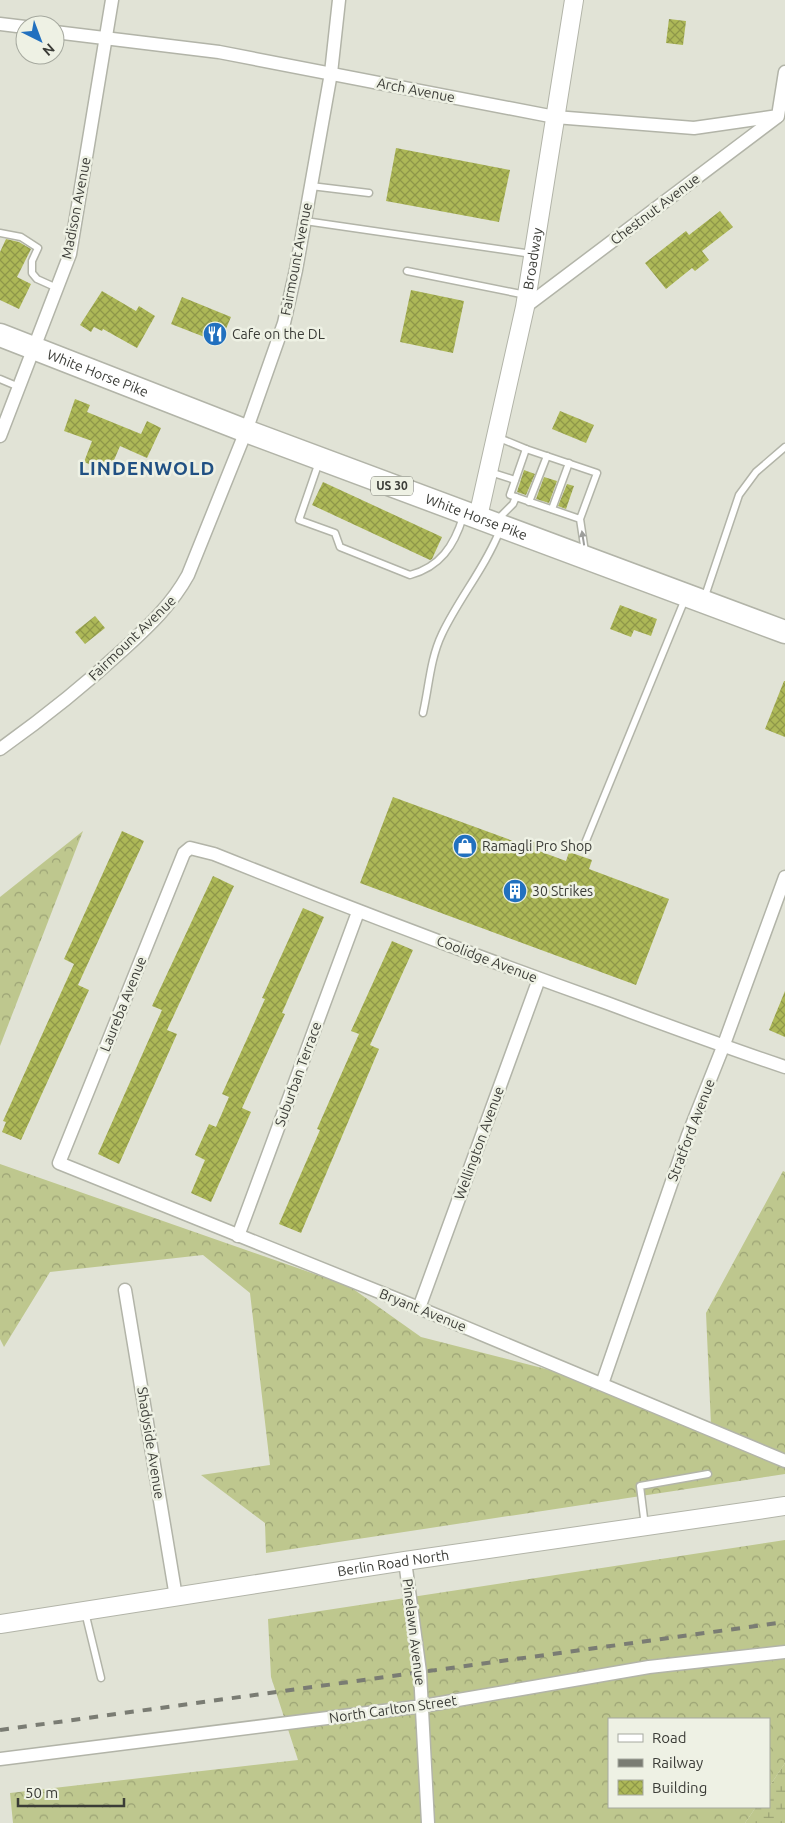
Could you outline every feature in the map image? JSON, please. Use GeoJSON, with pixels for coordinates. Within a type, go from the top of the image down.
{"type":"FeatureCollection","features":[{"type":"Feature","properties":{"kind":"highway","name":"White Horse Pike"},"geometry":{"type":"LineString","coordinates":[[0,335],[246,431],[785,632]]}},
{"type":"Feature","properties":{"kind":"street","name":"Madison Avenue"},"geometry":{"type":"LineString","coordinates":[[0,436],[70,254],[112,0]]}},
{"type":"Feature","properties":{"kind":"street","name":"Fairmount Avenue"},"geometry":{"type":"LineString","coordinates":[[0,748],[50,714],[94,677],[158,616],[178,594],[188,575],[246,431],[284,323],[305,221],[331,73],[339,0]]}},
{"type":"Feature","properties":{"kind":"street","name":"Broadway"},"geometry":{"type":"LineString","coordinates":[[485,520],[488,471],[526,301],[574,0]]}},
{"type":"Feature","properties":{"kind":"street"},"geometry":{"type":"LineString","coordinates":[[0,24],[15,26]]}},
{"type":"Feature","properties":{"kind":"street","name":"Arch Avenue"},"geometry":{"type":"LineString","coordinates":[[65,33],[219,52],[555,117],[694,128],[781,113]]}},
{"type":"Feature","properties":{"kind":"street"},"geometry":{"type":"LineString","coordinates":[[781,113],[785,72]]}},
{"type":"Feature","properties":{"kind":"street","name":"Chestnut Avenue"},"geometry":{"type":"LineString","coordinates":[[526,301],[781,113]]}},
{"type":"Feature","properties":{"kind":"street","name":"Coolidge Avenue"},"geometry":{"type":"LineString","coordinates":[[190,848],[214,854],[358,912],[723,1047],[785,1067]]}},
{"type":"Feature","properties":{"kind":"street","name":"Laureba Avenue"},"geometry":{"type":"LineString","coordinates":[[59,1163],[184,853],[190,848]]}},
{"type":"Feature","properties":{"kind":"street","name":"Stratford Avenue"},"geometry":{"type":"LineString","coordinates":[[602,1384],[688,1135],[723,1047],[785,877]]}},
{"type":"Feature","properties":{"kind":"street","name":"Suburban Terrace"},"geometry":{"type":"LineString","coordinates":[[238,1236],[358,912]]}},
{"type":"Feature","properties":{"kind":"street","name":"Wellington Avenue"},"geometry":{"type":"LineString","coordinates":[[419,1308],[539,979]]}},
{"type":"Feature","properties":{"kind":"street","name":"Bryant Avenue"},"geometry":{"type":"LineString","coordinates":[[59,1163],[419,1308],[785,1461]]}},
{"type":"Feature","properties":{"kind":"street","name":"Shadyside Avenue"},"geometry":{"type":"LineString","coordinates":[[125,1290],[176,1596]]}},
{"type":"Feature","properties":{"kind":"street","name":"Berlin Road North"},"geometry":{"type":"LineString","coordinates":[[0,1624],[405,1561],[785,1506]]}},
{"type":"Feature","properties":{"kind":"street","name":"Pinelawn Avenue"},"geometry":{"type":"LineString","coordinates":[[405,1561],[416,1634],[423,1706],[428,1823]]}},
{"type":"Feature","properties":{"kind":"street","name":"North Carlton Street"},"geometry":{"type":"LineString","coordinates":[[0,1759],[423,1706],[649,1667],[785,1652]]}},
{"type":"Feature","properties":{"kind":"lane"},"geometry":{"type":"LineString","coordinates":[[311,186],[369,193]]}},
{"type":"Feature","properties":{"kind":"lane"},"geometry":{"type":"LineString","coordinates":[[305,221],[534,254]]}},
{"type":"Feature","properties":{"kind":"lane"},"geometry":{"type":"LineString","coordinates":[[0,233],[22,237],[38,248],[32,261],[32,273],[37,279],[57,288]]}},
{"type":"Feature","properties":{"kind":"lane"},"geometry":{"type":"LineString","coordinates":[[407,271],[526,301]]}},
{"type":"Feature","properties":{"kind":"lane"},"geometry":{"type":"LineString","coordinates":[[0,379],[19,387]]}},
{"type":"Feature","properties":{"kind":"lane"},"geometry":{"type":"LineString","coordinates":[[496,437],[597,473],[580,519],[586,557]]}},
{"type":"Feature","properties":{"kind":"lane"},"geometry":{"type":"LineString","coordinates":[[583,848],[686,595],[704,601],[739,495],[756,472],[785,448]]}},
{"type":"Feature","properties":{"kind":"lane"},"geometry":{"type":"LineString","coordinates":[[526,449],[510,495],[580,519]]}},
{"type":"Feature","properties":{"kind":"lane"},"geometry":{"type":"LineString","coordinates":[[529,502],[547,456]]}},
{"type":"Feature","properties":{"kind":"lane"},"geometry":{"type":"LineString","coordinates":[[320,458],[300,520],[334,534],[340,547],[410,576],[432,566],[440,559],[453,539],[512,504],[516,497]]}},
{"type":"Feature","properties":{"kind":"lane"},"geometry":{"type":"LineString","coordinates":[[552,510],[569,463]]}},
{"type":"Feature","properties":{"kind":"lane"},"geometry":{"type":"LineString","coordinates":[[488,471],[515,480]]}},
{"type":"Feature","properties":{"kind":"lane"},"geometry":{"type":"LineString","coordinates":[[423,713],[433,661],[442,633],[468,588],[486,562],[485,520]]}},
{"type":"Feature","properties":{"kind":"lane"},"geometry":{"type":"LineString","coordinates":[[645,1526],[640,1486],[708,1474]]}},
{"type":"Feature","properties":{"kind":"lane"},"geometry":{"type":"LineString","coordinates":[[85,1611],[102,1678]]}},
{"type":"Feature","properties":{"kind":"green space"},"geometry":{"type":"Polygon","coordinates":[[[83,831],[0,1046],[0,897],[83,831]]]}},
{"type":"Feature","properties":{"kind":"green space"},"geometry":{"type":"Polygon","coordinates":[[[0,1164],[349,1286],[421,1337],[577,1377],[711,1425],[706,1313],[783,1171],[785,1172],[785,1474],[266,1553],[265,1523],[201,1475],[270,1465],[250,1293],[203,1255],[50,1272],[4,1347],[0,1339],[0,1164]]]}},
{"type":"Feature","properties":{"kind":"green space"},"geometry":{"type":"Polygon","coordinates":[[[785,1540],[785,1763],[770,1786],[770,1718],[608,1718],[608,1808],[755,1808],[745,1823],[13,1823],[10,1793],[298,1760],[271,1677],[268,1619],[785,1540]]]}},
{"type":"Feature","properties":{"kind":"green space"},"geometry":{"type":"Polygon","coordinates":[[[785,1763],[785,1823],[745,1823],[755,1808],[770,1808],[770,1786],[785,1763]]]}},
{"type":"Feature","properties":{"kind":"building"},"geometry":{"type":"Polygon","coordinates":[[[669,19],[686,21],[683,45],[666,43],[669,19]]]}},
{"type":"Feature","properties":{"kind":"building"},"geometry":{"type":"Polygon","coordinates":[[[396,148],[510,170],[499,222],[386,201],[396,148]]]}},
{"type":"Feature","properties":{"kind":"building"},"geometry":{"type":"Polygon","coordinates":[[[720,211],[733,227],[702,251],[709,260],[695,271],[692,268],[666,289],[645,263],[686,231],[689,235],[720,211]]]}},
{"type":"Feature","properties":{"kind":"building"},"geometry":{"type":"Polygon","coordinates":[[[6,239],[19,242],[31,249],[17,277],[31,284],[19,309],[0,300],[0,252],[6,239]]]}},
{"type":"Feature","properties":{"kind":"building"},"geometry":{"type":"Polygon","coordinates":[[[411,290],[464,301],[453,353],[400,342],[411,290]]]}},
{"type":"Feature","properties":{"kind":"building"},"geometry":{"type":"Polygon","coordinates":[[[102,291],[136,311],[139,306],[155,316],[137,348],[103,329],[102,331],[94,327],[91,332],[80,325],[102,291]]]}},
{"type":"Feature","properties":{"kind":"building"},"geometry":{"type":"Polygon","coordinates":[[[182,297],[231,317],[220,343],[171,324],[182,297]]]}},
{"type":"Feature","properties":{"kind":"building"},"geometry":{"type":"Polygon","coordinates":[[[75,399],[90,405],[87,412],[141,434],[147,421],[161,428],[147,458],[120,446],[109,472],[84,462],[92,441],[64,431],[75,399]]]}},
{"type":"Feature","properties":{"kind":"building"},"geometry":{"type":"Polygon","coordinates":[[[560,411],[594,425],[586,443],[552,429],[560,411]]]}},
{"type":"Feature","properties":{"kind":"building"},"geometry":{"type":"Polygon","coordinates":[[[524,470],[535,474],[526,495],[517,492],[524,470]]]}},
{"type":"Feature","properties":{"kind":"building"},"geometry":{"type":"Polygon","coordinates":[[[544,477],[557,481],[549,503],[536,499],[544,477]]]}},
{"type":"Feature","properties":{"kind":"building"},"geometry":{"type":"Polygon","coordinates":[[[323,482],[442,537],[432,559],[430,560],[312,505],[323,482]]]}},
{"type":"Feature","properties":{"kind":"building"},"geometry":{"type":"Polygon","coordinates":[[[567,484],[574,486],[566,509],[558,506],[567,484]]]}},
{"type":"Feature","properties":{"kind":"building"},"geometry":{"type":"Polygon","coordinates":[[[620,605],[657,619],[651,636],[634,630],[631,637],[610,629],[620,605]]]}},
{"type":"Feature","properties":{"kind":"building"},"geometry":{"type":"Polygon","coordinates":[[[95,616],[105,628],[85,644],[75,632],[95,616]]]}},
{"type":"Feature","properties":{"kind":"building"},"geometry":{"type":"Polygon","coordinates":[[[785,681],[785,737],[765,729],[785,681]]]}},
{"type":"Feature","properties":{"kind":"building","name":"30 Strikes"},"geometry":{"type":"Polygon","coordinates":[[[393,797],[524,845],[527,839],[542,845],[539,851],[566,861],[569,852],[592,860],[589,869],[669,899],[636,985],[360,883],[393,797]]]}},
{"type":"Feature","properties":{"kind":"building"},"geometry":{"type":"Polygon","coordinates":[[[122,831],[144,841],[78,985],[89,990],[21,1140],[2,1132],[6,1122],[3,1121],[74,964],[64,959],[122,831]]]}},
{"type":"Feature","properties":{"kind":"building"},"geometry":{"type":"Polygon","coordinates":[[[213,876],[234,886],[167,1030],[177,1034],[119,1164],[98,1154],[162,1010],[152,1006],[213,876]]]}},
{"type":"Feature","properties":{"kind":"building"},"geometry":{"type":"Polygon","coordinates":[[[303,908],[324,917],[282,1013],[285,1014],[242,1108],[251,1112],[211,1202],[191,1193],[205,1160],[195,1155],[209,1124],[216,1127],[229,1097],[222,1094],[265,999],[262,998],[303,908]]]}},
{"type":"Feature","properties":{"kind":"building"},"geometry":{"type":"Polygon","coordinates":[[[392,941],[413,950],[370,1045],[379,1049],[301,1233],[279,1224],[320,1130],[317,1129],[359,1034],[351,1031],[392,941]]]}},
{"type":"Feature","properties":{"kind":"building"},"geometry":{"type":"Polygon","coordinates":[[[785,991],[785,1037],[769,1030],[785,991]]]}},
{"type":"Feature","properties":{"kind":"railway"},"geometry":{"type":"LineString","coordinates":[[0,1730],[785,1622]]}},
{"type":"Feature","properties":{"kind":"place","name":"Cafe on the DL"},"geometry":{"type":"Point","coordinates":[215,334]}},
{"type":"Feature","properties":{"kind":"place","name":"Ramagli Pro Shop"},"geometry":{"type":"Point","coordinates":[465,846]}},
{"type":"Feature","properties":{"kind":"place","name":"30 Strikes"},"geometry":{"type":"Point","coordinates":[515,891]}},
{"type":"Feature","properties":{"kind":"district","name":"LINDENWOLD"},"geometry":{"type":"Point","coordinates":[147,468]}}]}
